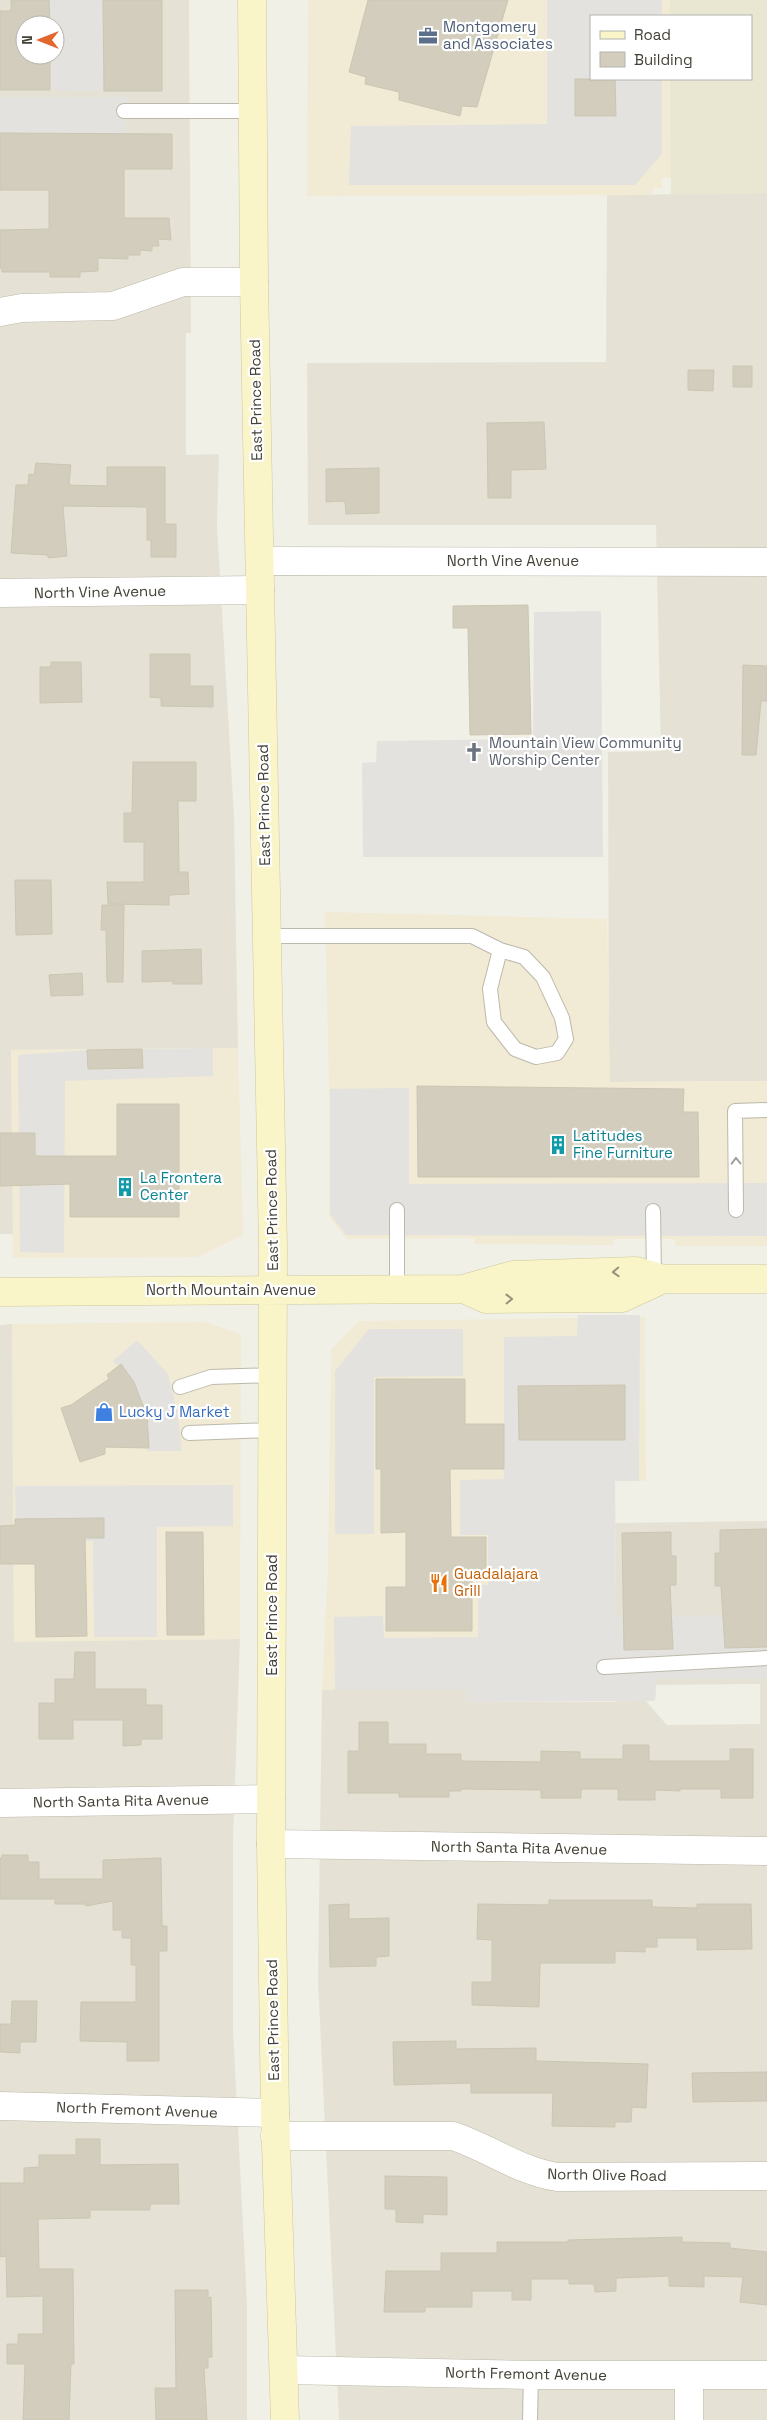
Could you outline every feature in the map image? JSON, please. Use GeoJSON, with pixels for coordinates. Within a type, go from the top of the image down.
{"type":"FeatureCollection","features":[{"type":"Feature","properties":{"kind":"main road","name":"East Prince Road"},"geometry":{"type":"LineString","coordinates":[[252,0],[254,282],[274,1290],[271,1844],[275,2125],[285,2420]]}},
{"type":"Feature","properties":{"kind":"main road","name":"North Mountain Avenue"},"geometry":{"type":"LineString","coordinates":[[0,1292],[463,1289],[486,1299],[622,1298],[659,1278],[767,1279]]}},
{"type":"Feature","properties":{"kind":"street"},"geometry":{"type":"LineString","coordinates":[[0,312],[22,308],[113,306],[183,282],[254,282]]}},
{"type":"Feature","properties":{"kind":"street","name":"North Vine Avenue"},"geometry":{"type":"LineString","coordinates":[[260,561],[767,562]]}},
{"type":"Feature","properties":{"kind":"street","name":"North Vine Avenue"},"geometry":{"type":"LineString","coordinates":[[0,593],[260,590]]}},
{"type":"Feature","properties":{"kind":"street","name":"North Santa Rita Avenue"},"geometry":{"type":"LineString","coordinates":[[0,1803],[272,1799]]}},
{"type":"Feature","properties":{"kind":"street","name":"North Santa Rita Avenue"},"geometry":{"type":"LineString","coordinates":[[271,1844],[767,1851]]}},
{"type":"Feature","properties":{"kind":"street","name":"North Fremont Avenue"},"geometry":{"type":"LineString","coordinates":[[0,2106],[275,2125]]}},
{"type":"Feature","properties":{"kind":"street","name":"North Olive Road"},"geometry":{"type":"LineString","coordinates":[[275,2125],[453,2136],[467,2140],[513,2165],[540,2174],[557,2176],[767,2176]]}},
{"type":"Feature","properties":{"kind":"street","name":"North Fremont Avenue"},"geometry":{"type":"LineString","coordinates":[[284,2370],[531,2375],[767,2375]]}},
{"type":"Feature","properties":{"kind":"street"},"geometry":{"type":"LineString","coordinates":[[689,2376],[689,2420]]}},
{"type":"Feature","properties":{"kind":"lane"},"geometry":{"type":"LineString","coordinates":[[124,111],[252,110]]}},
{"type":"Feature","properties":{"kind":"lane"},"geometry":{"type":"LineString","coordinates":[[267,936],[472,936],[500,950],[524,957],[543,977],[562,1018],[565,1032],[566,1039],[557,1053],[536,1057],[514,1049],[494,1022],[490,989],[500,950]]}},
{"type":"Feature","properties":{"kind":"lane"},"geometry":{"type":"LineString","coordinates":[[736,1210],[735,1112],[767,1110]]}},
{"type":"Feature","properties":{"kind":"lane"},"geometry":{"type":"LineString","coordinates":[[397,1210],[397,1289]]}},
{"type":"Feature","properties":{"kind":"lane"},"geometry":{"type":"LineString","coordinates":[[653,1211],[659,1278]]}},
{"type":"Feature","properties":{"kind":"lane"},"geometry":{"type":"LineString","coordinates":[[180,1386],[212,1377],[274,1375]]}},
{"type":"Feature","properties":{"kind":"lane"},"geometry":{"type":"LineString","coordinates":[[189,1433],[273,1430]]}},
{"type":"Feature","properties":{"kind":"lane"},"geometry":{"type":"LineString","coordinates":[[604,1667],[767,1658]]}},
{"type":"Feature","properties":{"kind":"lane"},"geometry":{"type":"LineString","coordinates":[[530,2420],[531,2375]]}},
{"type":"Feature","properties":{"kind":"shaded area"},"geometry":{"type":"Polygon","coordinates":[[[0,0],[189,0],[191,333],[186,333],[186,455],[219,454],[217,525],[234,817],[238,1048],[11,1050],[14,1234],[0,1234],[0,0]]]}},
{"type":"Feature","properties":{"kind":"shaded area"},"geometry":{"type":"Polygon","coordinates":[[[29,0],[121,0],[121,91],[30,90],[29,65],[65,65],[65,15],[29,15],[29,0]]]}},
{"type":"Feature","properties":{"kind":"shaded area"},"geometry":{"type":"Polygon","coordinates":[[[308,0],[670,0],[670,15],[590,15],[590,80],[670,80],[671,178],[662,178],[662,188],[653,188],[653,195],[307,196],[308,0]]]}},
{"type":"Feature","properties":{"kind":"shaded area"},"geometry":{"type":"Polygon","coordinates":[[[547,0],[662,0],[662,15],[590,15],[590,80],[662,80],[662,154],[635,185],[349,185],[351,126],[547,124],[547,0]]]}},
{"type":"Feature","properties":{"kind":"shaded area"},"geometry":{"type":"Polygon","coordinates":[[[670,0],[767,0],[767,193],[671,195],[670,80],[752,80],[752,15],[670,15],[670,0]]]}},
{"type":"Feature","properties":{"kind":"shaded area"},"geometry":{"type":"Polygon","coordinates":[[[0,97],[128,97],[125,136],[0,150],[0,97]]]}},
{"type":"Feature","properties":{"kind":"shaded area"},"geometry":{"type":"Polygon","coordinates":[[[767,193],[767,1081],[609,1082],[608,752],[661,751],[656,525],[308,525],[307,363],[606,362],[607,195],[767,193]]]}},
{"type":"Feature","properties":{"kind":"shaded area"},"geometry":{"type":"Polygon","coordinates":[[[601,611],[603,857],[363,857],[362,763],[376,762],[377,741],[533,739],[534,612],[601,611]]]}},
{"type":"Feature","properties":{"kind":"shaded area"},"geometry":{"type":"Polygon","coordinates":[[[325,912],[607,919],[610,1082],[767,1081],[767,1246],[675,1246],[675,1239],[613,1239],[613,1245],[475,1244],[474,1238],[347,1239],[329,1217],[329,1085],[325,912]]]}},
{"type":"Feature","properties":{"kind":"shaded area"},"geometry":{"type":"Polygon","coordinates":[[[213,1048],[213,1076],[65,1081],[64,1253],[20,1252],[18,1055],[87,1050],[213,1048]]]}},
{"type":"Feature","properties":{"kind":"shaded area"},"geometry":{"type":"Polygon","coordinates":[[[238,1048],[243,1235],[198,1257],[13,1258],[11,1050],[238,1048]]]}},
{"type":"Feature","properties":{"kind":"shaded area"},"geometry":{"type":"Polygon","coordinates":[[[409,1088],[409,1184],[767,1183],[767,1236],[346,1235],[330,1214],[330,1089],[409,1088]]]}},
{"type":"Feature","properties":{"kind":"shaded area"},"geometry":{"type":"Polygon","coordinates":[[[578,1315],[640,1315],[639,1481],[615,1481],[616,1616],[767,1615],[767,1678],[656,1679],[655,1701],[466,1702],[467,1690],[335,1690],[334,1617],[383,1616],[384,1638],[478,1637],[478,1585],[488,1585],[488,1535],[460,1535],[460,1480],[504,1479],[504,1337],[577,1336],[578,1315]],[[518,1386],[519,1440],[625,1440],[518,1386]]]}},
{"type":"Feature","properties":{"kind":"shaded area"},"geometry":{"type":"Polygon","coordinates":[[[645,1317],[646,1481],[615,1481],[616,1616],[466,1702],[467,1690],[322,1690],[328,1566],[331,1350],[359,1321],[645,1317]]]}},
{"type":"Feature","properties":{"kind":"shaded area"},"geometry":{"type":"Polygon","coordinates":[[[205,1322],[241,1334],[240,1639],[14,1642],[12,1324],[205,1322]]]}},
{"type":"Feature","properties":{"kind":"shaded area"},"geometry":{"type":"Polygon","coordinates":[[[12,1324],[14,1641],[240,1639],[233,1839],[233,2029],[247,2304],[247,2420],[0,2420],[0,1325],[12,1324]]]}},
{"type":"Feature","properties":{"kind":"shaded area"},"geometry":{"type":"Polygon","coordinates":[[[369,1329],[463,1329],[463,1376],[374,1377],[374,1534],[335,1534],[335,1371],[369,1329]]]}},
{"type":"Feature","properties":{"kind":"shaded area"},"geometry":{"type":"Polygon","coordinates":[[[137,1340],[168,1374],[177,1410],[182,1451],[148,1451],[147,1416],[134,1382],[113,1361],[137,1340]]]}},
{"type":"Feature","properties":{"kind":"shaded area"},"geometry":{"type":"Polygon","coordinates":[[[233,1485],[233,1526],[157,1527],[157,1637],[94,1637],[93,1541],[16,1541],[15,1486],[233,1485]]]}},
{"type":"Feature","properties":{"kind":"shaded area"},"geometry":{"type":"Polygon","coordinates":[[[767,1521],[767,2420],[339,2420],[318,1980],[322,1690],[467,1690],[467,1702],[617,1702],[615,1523],[767,1521]],[[760,1684],[656,1685],[655,1701],[646,1701],[667,1725],[760,1724],[760,1684]]]}},
{"type":"Feature","properties":{"kind":"building"},"geometry":{"type":"Polygon","coordinates":[[[11,0],[49,0],[50,15],[15,15],[15,65],[50,65],[50,90],[0,90],[0,11],[11,11],[11,0]]]}},
{"type":"Feature","properties":{"kind":"building"},"geometry":{"type":"Polygon","coordinates":[[[103,0],[162,0],[162,91],[104,91],[103,0]]]}},
{"type":"Feature","properties":{"kind":"building","name":"Montgomery and Associates"},"geometry":{"type":"Polygon","coordinates":[[[368,0],[508,0],[477,107],[462,106],[460,116],[399,100],[399,92],[365,84],[366,77],[349,72],[368,0]]]}},
{"type":"Feature","properties":{"kind":"building"},"geometry":{"type":"Polygon","coordinates":[[[575,79],[615,80],[616,116],[575,116],[575,79]]]}},
{"type":"Feature","properties":{"kind":"building"},"geometry":{"type":"Polygon","coordinates":[[[0,133],[172,134],[172,169],[124,169],[124,218],[169,218],[171,240],[158,239],[159,246],[152,246],[152,251],[140,250],[140,255],[128,255],[128,259],[98,258],[98,271],[80,272],[80,277],[50,277],[50,272],[2,272],[2,268],[0,268],[0,230],[49,229],[49,190],[0,190],[0,133]]]}},
{"type":"Feature","properties":{"kind":"building"},"geometry":{"type":"Polygon","coordinates":[[[733,366],[752,366],[752,387],[733,387],[733,366]]]}},
{"type":"Feature","properties":{"kind":"building"},"geometry":{"type":"Polygon","coordinates":[[[688,370],[714,370],[713,391],[688,390],[688,370]]]}},
{"type":"Feature","properties":{"kind":"building"},"geometry":{"type":"Polygon","coordinates":[[[544,422],[546,469],[511,470],[511,498],[488,498],[487,423],[544,422]]]}},
{"type":"Feature","properties":{"kind":"building"},"geometry":{"type":"Polygon","coordinates":[[[36,463],[71,465],[69,485],[107,486],[107,467],[165,467],[165,524],[176,524],[176,557],[151,557],[151,540],[147,540],[147,507],[63,506],[67,556],[48,558],[48,555],[11,553],[16,485],[28,485],[29,474],[34,475],[36,463]]]}},
{"type":"Feature","properties":{"kind":"building"},"geometry":{"type":"Polygon","coordinates":[[[379,468],[379,513],[346,514],[345,501],[326,502],[326,469],[379,468]]]}},
{"type":"Feature","properties":{"kind":"building"},"geometry":{"type":"Polygon","coordinates":[[[528,605],[531,734],[470,735],[468,628],[453,628],[453,606],[528,605]]]}},
{"type":"Feature","properties":{"kind":"building"},"geometry":{"type":"Polygon","coordinates":[[[150,654],[190,654],[190,686],[213,686],[213,707],[161,706],[161,698],[150,697],[150,654]]]}},
{"type":"Feature","properties":{"kind":"building"},"geometry":{"type":"Polygon","coordinates":[[[51,662],[81,662],[82,702],[40,703],[40,667],[51,667],[51,662]]]}},
{"type":"Feature","properties":{"kind":"building"},"geometry":{"type":"Polygon","coordinates":[[[743,665],[767,666],[767,701],[761,701],[756,755],[742,755],[743,665]]]}},
{"type":"Feature","properties":{"kind":"building"},"geometry":{"type":"Polygon","coordinates":[[[133,762],[196,762],[196,801],[178,801],[179,872],[188,872],[189,894],[169,895],[169,905],[108,904],[107,882],[144,882],[144,842],[124,842],[124,813],[132,813],[133,762]]]}},
{"type":"Feature","properties":{"kind":"building"},"geometry":{"type":"Polygon","coordinates":[[[15,880],[51,880],[52,934],[16,935],[15,880]]]}},
{"type":"Feature","properties":{"kind":"building"},"geometry":{"type":"Polygon","coordinates":[[[102,905],[124,905],[123,982],[107,982],[106,930],[101,930],[102,905]]]}},
{"type":"Feature","properties":{"kind":"building"},"geometry":{"type":"Polygon","coordinates":[[[201,949],[202,984],[173,984],[173,981],[142,982],[142,951],[201,949]]]}},
{"type":"Feature","properties":{"kind":"building"},"geometry":{"type":"Polygon","coordinates":[[[82,973],[83,995],[51,996],[49,975],[82,973]]]}},
{"type":"Feature","properties":{"kind":"building"},"geometry":{"type":"Polygon","coordinates":[[[142,1049],[143,1068],[88,1069],[87,1050],[142,1049]]]}},
{"type":"Feature","properties":{"kind":"building","name":"Latitudes Fine Furniture"},"geometry":{"type":"Polygon","coordinates":[[[417,1086],[684,1089],[683,1112],[698,1112],[699,1177],[418,1177],[417,1086]]]}},
{"type":"Feature","properties":{"kind":"building","name":"La Frontera Center"},"geometry":{"type":"Polygon","coordinates":[[[117,1104],[179,1104],[179,1217],[70,1217],[70,1184],[0,1186],[0,1133],[35,1133],[35,1156],[117,1156],[117,1104]]]}},
{"type":"Feature","properties":{"kind":"building","name":"Lucky J Market"},"geometry":{"type":"Polygon","coordinates":[[[121,1364],[134,1382],[147,1416],[149,1448],[105,1447],[105,1454],[80,1462],[61,1408],[71,1405],[109,1379],[107,1375],[121,1364]]]}},
{"type":"Feature","properties":{"kind":"building"},"geometry":{"type":"Polygon","coordinates":[[[376,1379],[465,1379],[465,1424],[504,1424],[504,1469],[450,1469],[451,1537],[486,1537],[486,1580],[472,1580],[472,1631],[386,1631],[386,1587],[406,1587],[406,1532],[381,1533],[381,1469],[376,1469],[376,1379]]]}},
{"type":"Feature","properties":{"kind":"building"},"geometry":{"type":"Polygon","coordinates":[[[625,1385],[625,1440],[519,1440],[518,1386],[625,1385]]]}},
{"type":"Feature","properties":{"kind":"building"},"geometry":{"type":"Polygon","coordinates":[[[104,1518],[104,1538],[85,1538],[87,1636],[36,1637],[35,1564],[0,1564],[0,1526],[15,1525],[15,1519],[104,1518]]]}},
{"type":"Feature","properties":{"kind":"building"},"geometry":{"type":"Polygon","coordinates":[[[767,1529],[767,1647],[725,1648],[721,1586],[715,1586],[715,1553],[720,1553],[720,1530],[767,1529]]]}},
{"type":"Feature","properties":{"kind":"building"},"geometry":{"type":"Polygon","coordinates":[[[166,1532],[203,1532],[204,1635],[167,1635],[166,1532]]]}},
{"type":"Feature","properties":{"kind":"building"},"geometry":{"type":"Polygon","coordinates":[[[671,1532],[671,1556],[676,1556],[676,1585],[670,1585],[673,1649],[624,1650],[622,1533],[671,1532]]]}},
{"type":"Feature","properties":{"kind":"building"},"geometry":{"type":"Polygon","coordinates":[[[75,1652],[95,1652],[95,1689],[146,1689],[146,1705],[162,1705],[162,1739],[141,1739],[141,1745],[123,1746],[123,1720],[73,1720],[73,1739],[39,1739],[39,1703],[55,1703],[55,1679],[74,1679],[75,1652]]]}},
{"type":"Feature","properties":{"kind":"building"},"geometry":{"type":"Polygon","coordinates":[[[359,1722],[388,1722],[388,1744],[426,1744],[426,1754],[461,1754],[461,1761],[541,1762],[541,1751],[580,1752],[580,1759],[623,1759],[623,1745],[649,1745],[649,1761],[730,1761],[730,1749],[753,1749],[753,1798],[721,1798],[721,1789],[655,1790],[655,1800],[618,1800],[618,1789],[581,1789],[581,1798],[541,1798],[541,1790],[461,1789],[461,1791],[449,1791],[449,1797],[399,1797],[399,1793],[348,1793],[348,1751],[359,1751],[359,1722]]]}},
{"type":"Feature","properties":{"kind":"building"},"geometry":{"type":"Polygon","coordinates":[[[2,1855],[28,1855],[28,1862],[39,1862],[39,1879],[103,1879],[103,1860],[161,1858],[162,1926],[167,1926],[167,1951],[159,1951],[159,2061],[127,2061],[127,2042],[80,2041],[81,2002],[136,2002],[136,1965],[131,1965],[131,1938],[122,1938],[122,1930],[113,1930],[113,1901],[86,1906],[85,1904],[55,1904],[55,1899],[0,1899],[0,1858],[2,1858],[2,1855]]]}},
{"type":"Feature","properties":{"kind":"building"},"geometry":{"type":"Polygon","coordinates":[[[549,1900],[652,1900],[652,1907],[697,1908],[697,1904],[751,1904],[752,1949],[697,1950],[697,1938],[657,1938],[657,1947],[645,1947],[645,1952],[615,1951],[615,1963],[540,1963],[539,2007],[472,2005],[472,1982],[492,1982],[492,1940],[477,1939],[478,1904],[549,1905],[549,1900]]]}},
{"type":"Feature","properties":{"kind":"building"},"geometry":{"type":"Polygon","coordinates":[[[349,1904],[349,1919],[389,1918],[389,1956],[376,1957],[376,1966],[330,1967],[329,1905],[349,1904]]]}},
{"type":"Feature","properties":{"kind":"building"},"geometry":{"type":"Polygon","coordinates":[[[12,2001],[37,2001],[36,2042],[20,2042],[20,2053],[0,2052],[0,2024],[11,2024],[12,2001]]]}},
{"type":"Feature","properties":{"kind":"building"},"geometry":{"type":"Polygon","coordinates":[[[456,2041],[456,2049],[536,2048],[536,2061],[648,2064],[646,2108],[632,2107],[631,2122],[615,2122],[615,2127],[552,2126],[553,2093],[471,2093],[471,2083],[394,2085],[393,2042],[456,2041]]]}},
{"type":"Feature","properties":{"kind":"building"},"geometry":{"type":"Polygon","coordinates":[[[767,2072],[767,2101],[693,2102],[692,2073],[767,2072]]]}},
{"type":"Feature","properties":{"kind":"building"},"geometry":{"type":"Polygon","coordinates":[[[76,2139],[100,2139],[100,2165],[178,2164],[179,2204],[150,2204],[150,2210],[90,2210],[90,2218],[38,2219],[39,2269],[73,2269],[74,2364],[71,2364],[69,2420],[23,2420],[25,2364],[7,2364],[7,2344],[18,2344],[18,2334],[43,2334],[43,2296],[7,2297],[6,2256],[0,2257],[0,2183],[24,2183],[24,2168],[39,2167],[39,2155],[76,2155],[76,2139]]]}},
{"type":"Feature","properties":{"kind":"building"},"geometry":{"type":"Polygon","coordinates":[[[385,2176],[447,2177],[447,2215],[423,2214],[423,2223],[396,2222],[396,2209],[385,2209],[385,2176]]]}},
{"type":"Feature","properties":{"kind":"building"},"geometry":{"type":"Polygon","coordinates":[[[682,2237],[682,2242],[730,2243],[730,2248],[767,2252],[767,2305],[740,2302],[743,2277],[704,2276],[704,2287],[669,2286],[669,2276],[616,2278],[616,2291],[595,2292],[594,2284],[569,2284],[569,2279],[531,2279],[531,2300],[512,2300],[512,2291],[472,2291],[472,2307],[425,2307],[425,2312],[384,2312],[386,2271],[441,2271],[441,2253],[497,2253],[497,2242],[568,2242],[568,2240],[682,2237]]]}},
{"type":"Feature","properties":{"kind":"building"},"geometry":{"type":"Polygon","coordinates":[[[175,2290],[208,2290],[208,2298],[211,2297],[212,2357],[208,2357],[208,2368],[204,2368],[207,2420],[156,2420],[155,2388],[176,2388],[175,2290]]]}},
{"type":"Feature","properties":{"kind":"place","name":"Montgomery and Associates"},"geometry":{"type":"Point","coordinates":[428,36]}},
{"type":"Feature","properties":{"kind":"place","name":"Mountain View Community Worship Center"},"geometry":{"type":"Point","coordinates":[474,752]}},
{"type":"Feature","properties":{"kind":"place","name":"Latitudes Fine Furniture"},"geometry":{"type":"Point","coordinates":[558,1145]}},
{"type":"Feature","properties":{"kind":"place","name":"La Frontera Center"},"geometry":{"type":"Point","coordinates":[125,1187]}},
{"type":"Feature","properties":{"kind":"place","name":"Lucky J Market"},"geometry":{"type":"Point","coordinates":[104,1412]}},
{"type":"Feature","properties":{"kind":"place","name":"Guadalajara Grill"},"geometry":{"type":"Point","coordinates":[439,1583]}}]}
